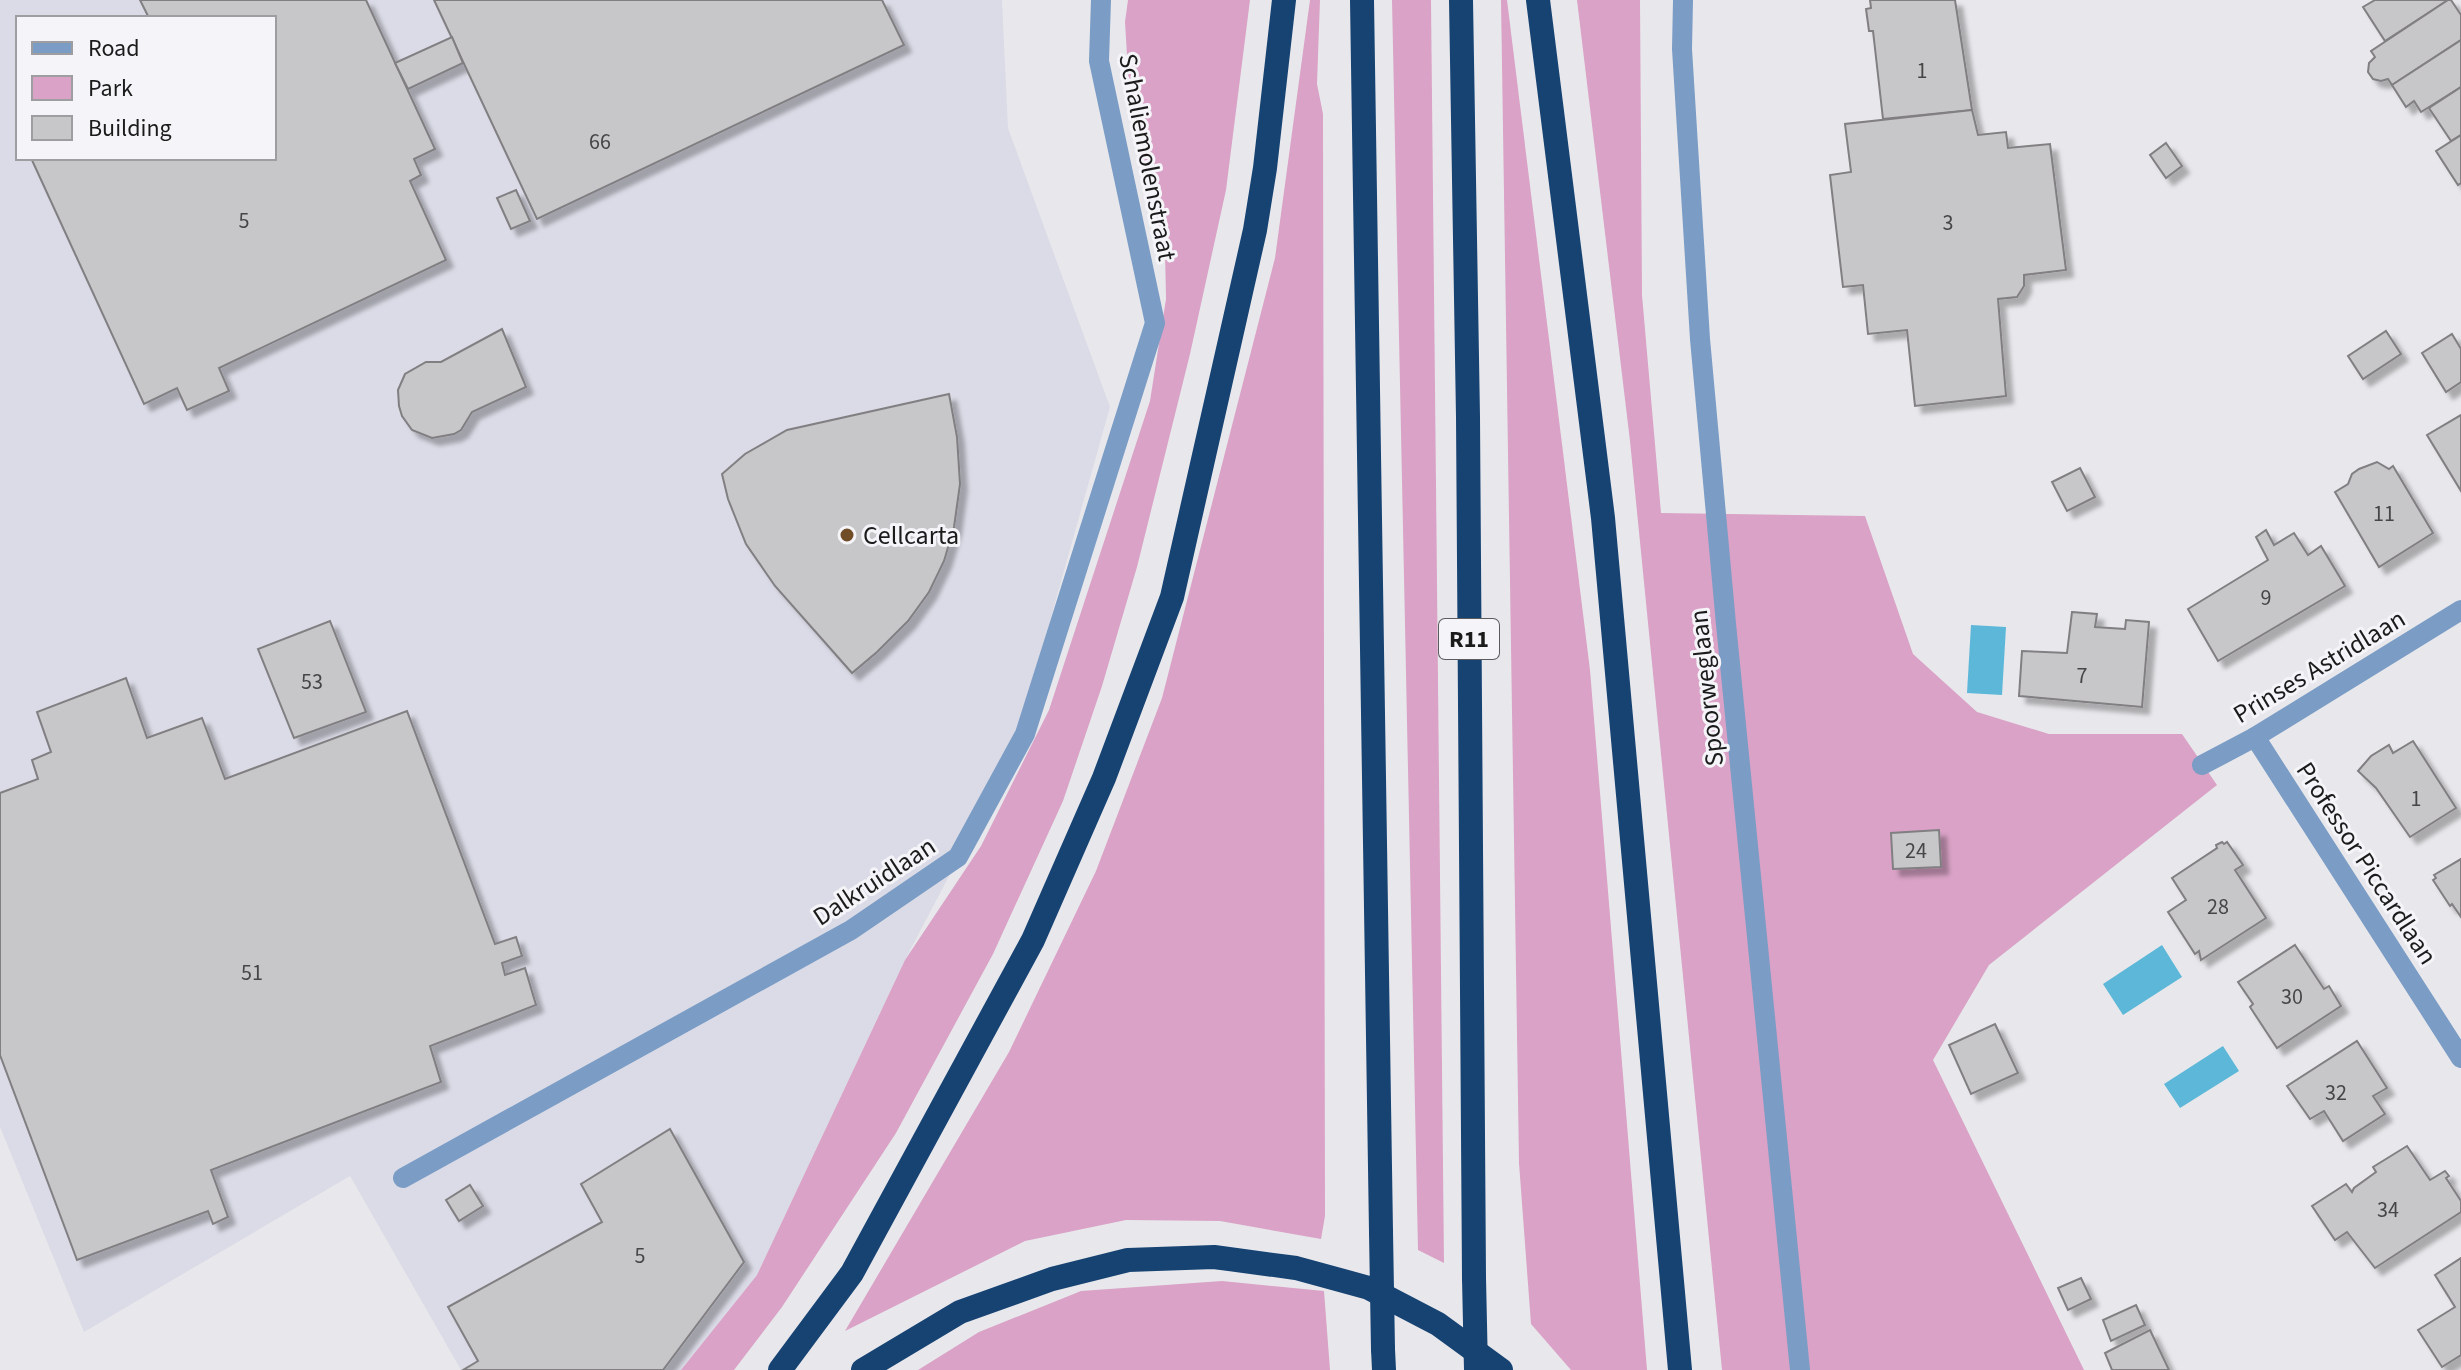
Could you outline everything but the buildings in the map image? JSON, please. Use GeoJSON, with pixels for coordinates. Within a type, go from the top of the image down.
{"type":"FeatureCollection","features":[{"type":"Feature","properties":{"kind":"highway"},"geometry":{"type":"LineString","coordinates":[[780,1370],[852,1273],[1033,940],[1104,778],[1172,597],[1255,230],[1284,0]]}},
{"type":"Feature","properties":{"kind":"highway"},"geometry":{"type":"LineString","coordinates":[[1362,0],[1383,1359]]}},
{"type":"Feature","properties":{"kind":"highway","name":"R11"},"geometry":{"type":"LineString","coordinates":[[1461,0],[1468,417],[1476,1370]]}},
{"type":"Feature","properties":{"kind":"highway"},"geometry":{"type":"LineString","coordinates":[[1538,0],[1603,518],[1680,1370]]}},
{"type":"Feature","properties":{"kind":"highway"},"geometry":{"type":"LineString","coordinates":[[863,1370],[960,1312],[1052,1279],[1128,1260],[1214,1257],[1296,1268],[1369,1288],[1438,1324],[1501,1370]]}},
{"type":"Feature","properties":{"kind":"street","name":"Schaliemolenstraat"},"geometry":{"type":"LineString","coordinates":[[1101,0],[1099,61],[1155,323]]}},
{"type":"Feature","properties":{"kind":"street","name":"Spoorweglaan"},"geometry":{"type":"LineString","coordinates":[[1683,0],[1682,49],[1700,339],[1800,1370]]}},
{"type":"Feature","properties":{"kind":"street","name":"Dalkruidlaan"},"geometry":{"type":"LineString","coordinates":[[403,1178],[851,930],[958,857],[1025,734],[1155,323]]}},
{"type":"Feature","properties":{"kind":"street","name":"Prinses Astridlaan"},"geometry":{"type":"LineString","coordinates":[[2202,765],[2255,737],[2461,610]]}},
{"type":"Feature","properties":{"kind":"street","name":"Professor Piccardlaan"},"geometry":{"type":"LineString","coordinates":[[2255,737],[2461,1058]]}},
{"type":"Feature","properties":{"kind":"shaded area"},"geometry":{"type":"Polygon","coordinates":[[[0,0],[1002,0],[1008,128],[1110,407],[1012,756],[905,960],[757,1275],[681,1370],[461,1370],[350,1176],[84,1332],[0,1127],[0,0]]]}},
{"type":"Feature","properties":{"kind":"green space"},"geometry":{"type":"Polygon","coordinates":[[[1128,0],[1250,0],[1226,190],[1190,354],[1137,567],[1102,686],[1063,801],[993,954],[896,1133],[782,1307],[734,1370],[681,1370],[757,1275],[905,960],[981,846],[1049,710],[1150,401],[1166,299],[1165,251],[1129,88],[1125,22],[1128,0]]]}},
{"type":"Feature","properties":{"kind":"green space"},"geometry":{"type":"Polygon","coordinates":[[[1310,0],[1320,0],[1317,84],[1323,114],[1325,1216],[1321,1239],[1220,1221],[1126,1220],[1025,1241],[845,1331],[1009,1052],[1096,871],[1162,698],[1275,258],[1310,0]]]}},
{"type":"Feature","properties":{"kind":"green space"},"geometry":{"type":"Polygon","coordinates":[[[1392,0],[1431,0],[1444,1263],[1418,1250],[1392,0]]]}},
{"type":"Feature","properties":{"kind":"green space"},"geometry":{"type":"Polygon","coordinates":[[[1501,0],[1507,0],[1590,670],[1647,1370],[1571,1370],[1531,1324],[1519,1163],[1501,0]]]}},
{"type":"Feature","properties":{"kind":"green space"},"geometry":{"type":"Polygon","coordinates":[[[1577,0],[1640,0],[1642,295],[1661,513],[1865,516],[1913,654],[1977,712],[2049,734],[2182,734],[2217,785],[1989,965],[1933,1060],[2084,1370],[1722,1370],[1630,441],[1577,0]]]}},
{"type":"Feature","properties":{"kind":"green space"},"geometry":{"type":"Polygon","coordinates":[[[1222,1281],[1324,1291],[1330,1370],[918,1370],[979,1332],[1081,1291],[1222,1281]]]}},
{"type":"Feature","properties":{"kind":"water"},"geometry":{"type":"Polygon","coordinates":[[[1971,625],[2006,627],[2002,695],[1967,693],[1971,625]]]}},
{"type":"Feature","properties":{"kind":"water"},"geometry":{"type":"Polygon","coordinates":[[[2162,945],[2182,977],[2123,1015],[2103,984],[2162,945]]]}},
{"type":"Feature","properties":{"kind":"water"},"geometry":{"type":"Polygon","coordinates":[[[2223,1046],[2239,1071],[2180,1108],[2164,1084],[2223,1046]]]}},
{"type":"Feature","properties":{"kind":"place","name":"Cellcarta"},"geometry":{"type":"Point","coordinates":[847,535]}}]}
